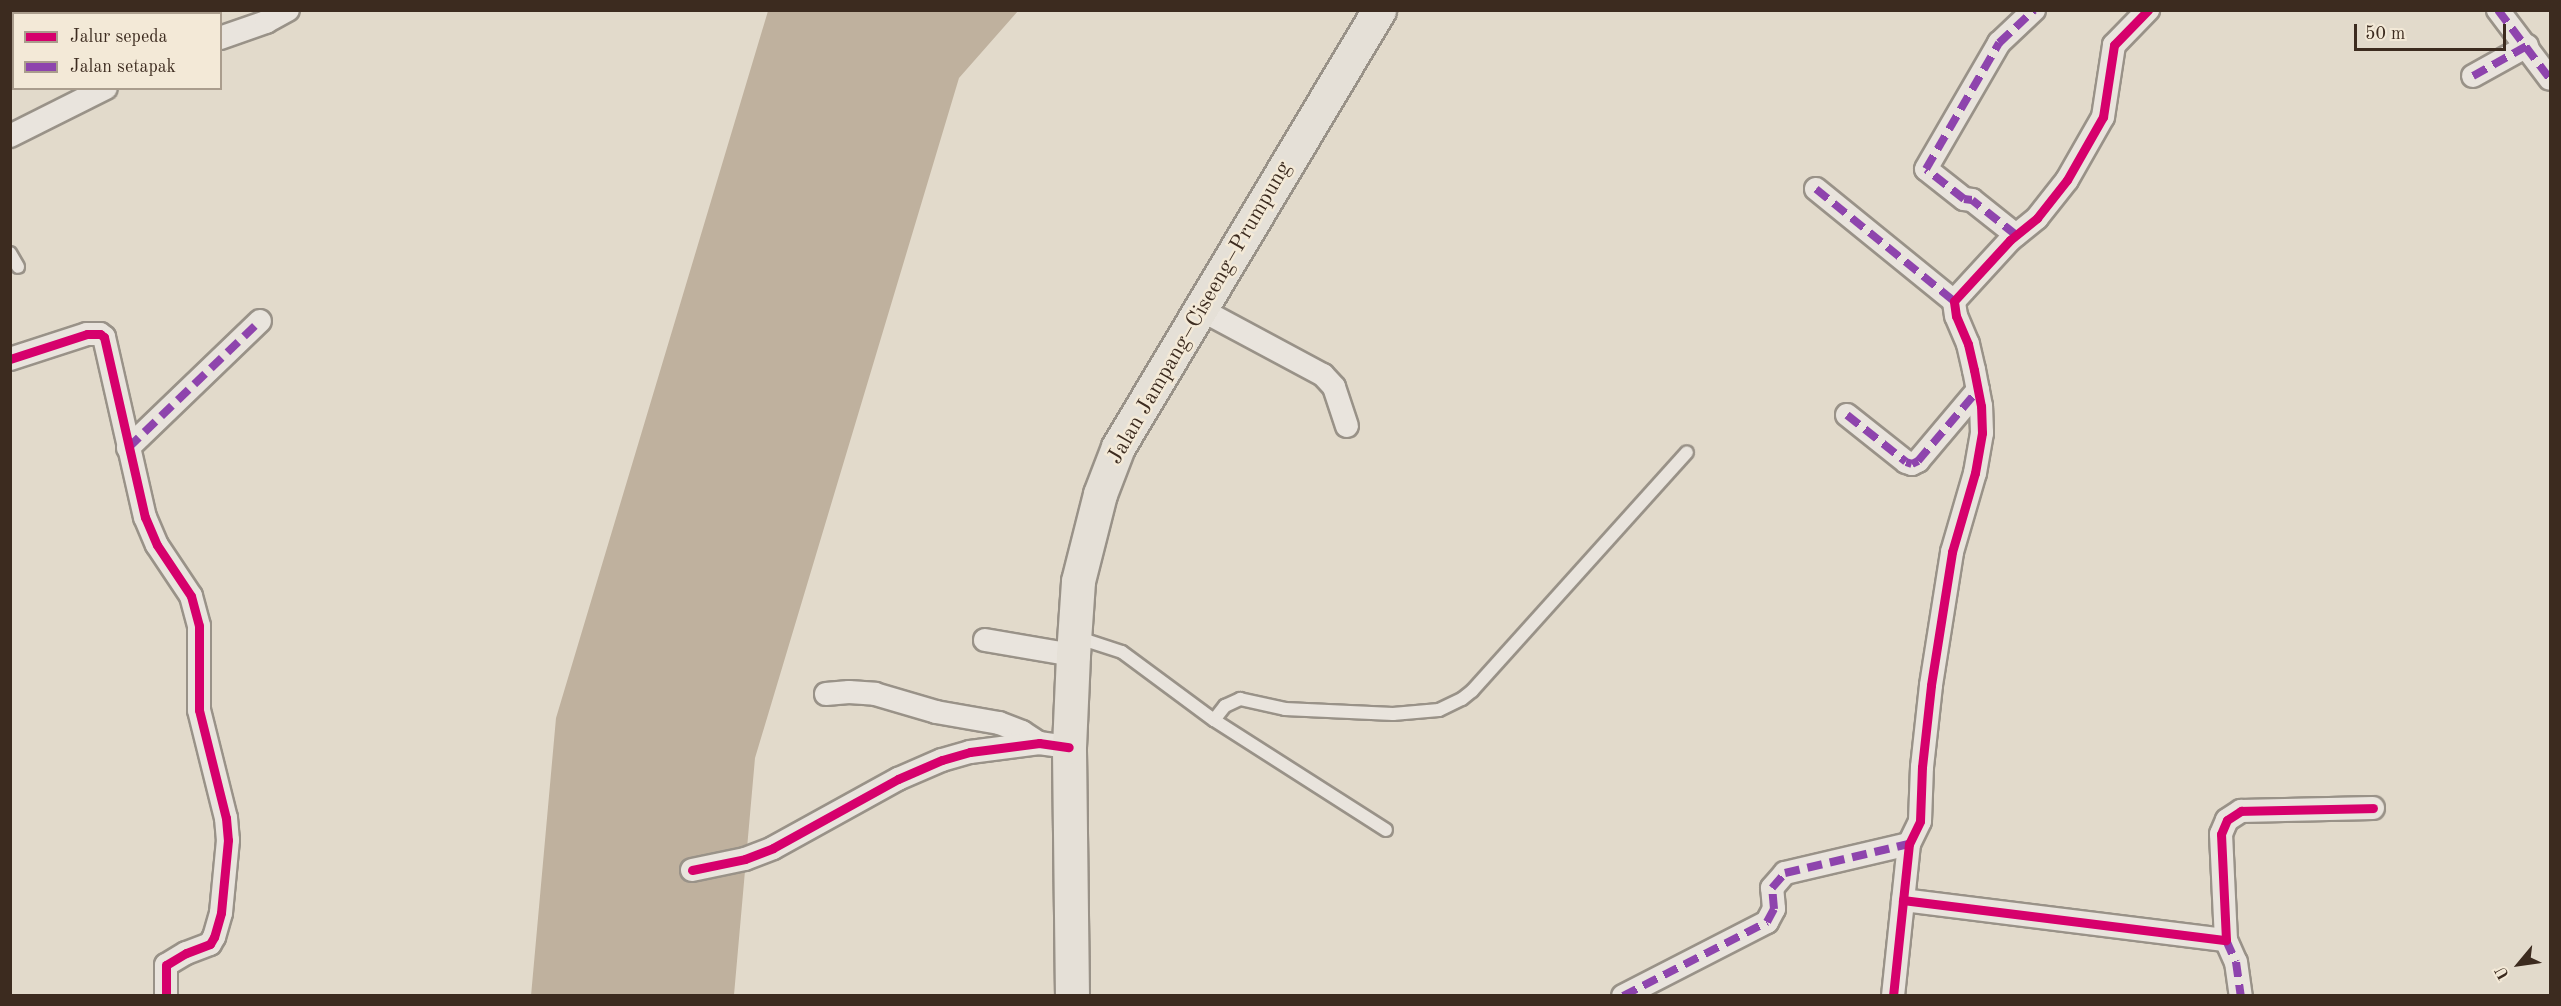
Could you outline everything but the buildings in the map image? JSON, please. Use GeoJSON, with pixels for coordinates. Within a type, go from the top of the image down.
{"type":"FeatureCollection","features":[{"type":"Feature","properties":{"kind":"main road","name":"Jalan Jampang–Ciseeng–Prumpung"},"geometry":{"type":"LineString","coordinates":[[1072,996],[1054,745],[1074,646],[1078,581],[1100,494],[1118,447],[1198,309],[1379,10]]}},
{"type":"Feature","properties":{"kind":"street"},"geometry":{"type":"LineString","coordinates":[[222,37],[266,22],[288,10]]}},
{"type":"Feature","properties":{"kind":"street"},"geometry":{"type":"LineString","coordinates":[[2016,235],[1972,200],[1964,199],[1926,169],[1999,43],[2034,10]]}},
{"type":"Feature","properties":{"kind":"street"},"geometry":{"type":"LineString","coordinates":[[1954,301],[2016,235],[2052,201],[2092,141],[2107,107],[2109,63],[2114,45],[2148,10]]}},
{"type":"Feature","properties":{"kind":"street"},"geometry":{"type":"LineString","coordinates":[[2498,10],[2550,79]]}},
{"type":"Feature","properties":{"kind":"street"},"geometry":{"type":"LineString","coordinates":[[2473,76],[2527,46]]}},
{"type":"Feature","properties":{"kind":"street"},"geometry":{"type":"LineString","coordinates":[[10,136],[101,90]]}},
{"type":"Feature","properties":{"kind":"street"},"geometry":{"type":"LineString","coordinates":[[1816,189],[1954,301],[1978,390],[1982,433],[1975,473],[1952,552],[1930,685],[1922,766],[1920,821],[1909,844],[1893,996]]}},
{"type":"Feature","properties":{"kind":"street"},"geometry":{"type":"LineString","coordinates":[[1198,309],[1323,375],[1334,387],[1347,426]]}},
{"type":"Feature","properties":{"kind":"street"},"geometry":{"type":"LineString","coordinates":[[128,448],[260,321]]}},
{"type":"Feature","properties":{"kind":"street"},"geometry":{"type":"LineString","coordinates":[[10,359],[87,334],[100,334],[107,343],[128,448],[145,517],[157,545],[191,596],[199,626],[200,710],[227,828],[221,913],[210,944],[186,953],[166,965],[166,996]]}},
{"type":"Feature","properties":{"kind":"street"},"geometry":{"type":"LineString","coordinates":[[1847,415],[1906,462],[1912,464],[1918,460],[1978,390]]}},
{"type":"Feature","properties":{"kind":"street"},"geometry":{"type":"LineString","coordinates":[[985,640],[1074,646]]}},
{"type":"Feature","properties":{"kind":"street"},"geometry":{"type":"LineString","coordinates":[[826,694],[849,692],[875,694],[936,712],[999,723],[1054,745]]}},
{"type":"Feature","properties":{"kind":"street"},"geometry":{"type":"LineString","coordinates":[[692,870],[759,854],[914,771],[942,760],[970,752],[1054,745]]}},
{"type":"Feature","properties":{"kind":"street"},"geometry":{"type":"LineString","coordinates":[[2241,996],[2236,962],[2226,940],[2221,834],[2227,820],[2241,811],[2373,808]]}},
{"type":"Feature","properties":{"kind":"street"},"geometry":{"type":"LineString","coordinates":[[1623,996],[1763,925],[1773,914],[1772,888],[1785,873],[1909,844]]}},
{"type":"Feature","properties":{"kind":"street"},"geometry":{"type":"LineString","coordinates":[[1903,900],[2226,940]]}},
{"type":"Feature","properties":{"kind":"lane"},"geometry":{"type":"LineString","coordinates":[[10,254],[18,267]]}},
{"type":"Feature","properties":{"kind":"lane"},"geometry":{"type":"LineString","coordinates":[[1214,720],[1225,706],[1240,699],[1285,709],[1393,714],[1439,710],[1462,699],[1472,691],[1687,452]]}},
{"type":"Feature","properties":{"kind":"lane"},"geometry":{"type":"LineString","coordinates":[[1074,646],[1122,652],[1214,720],[1386,831]]}},
{"type":"Feature","properties":{"kind":"shaded area"},"geometry":{"type":"Polygon","coordinates":[[[768,11],[1018,11],[959,78],[755,758],[734,995],[531,996],[556,718],[768,11]]]}},
{"type":"Feature","properties":{"kind":"marked path"},"geometry":{"type":"LineString","coordinates":[[2016,235],[1972,200],[1964,199],[1926,169],[1999,43],[2034,10]]}},
{"type":"Feature","properties":{"kind":"marked path"},"geometry":{"type":"LineString","coordinates":[[2498,10],[2550,79]]}},
{"type":"Feature","properties":{"kind":"marked path"},"geometry":{"type":"LineString","coordinates":[[2473,76],[2527,46]]}},
{"type":"Feature","properties":{"kind":"marked path"},"geometry":{"type":"LineString","coordinates":[[1816,189],[1954,301]]}},
{"type":"Feature","properties":{"kind":"marked path"},"geometry":{"type":"LineString","coordinates":[[128,448],[260,321]]}},
{"type":"Feature","properties":{"kind":"marked path"},"geometry":{"type":"LineString","coordinates":[[1847,415],[1906,462],[1912,464],[1918,461],[1978,390]]}},
{"type":"Feature","properties":{"kind":"marked path"},"geometry":{"type":"LineString","coordinates":[[1623,996],[1767,922],[1774,909],[1772,888],[1785,873],[1909,844]]}},
{"type":"Feature","properties":{"kind":"marked path"},"geometry":{"type":"LineString","coordinates":[[2226,940],[2236,962],[2241,996]]}},
{"type":"Feature","properties":{"kind":"cycle path"},"geometry":{"type":"LineString","coordinates":[[1893,996],[1909,844],[1920,821],[1922,767],[1931,685],[1952,552],[1975,473],[1982,433],[1981,406],[1974,370],[1968,344],[1956,316],[1954,301],[2010,240],[2037,218],[2067,180],[2103,117],[2114,45],[2148,10]]}},
{"type":"Feature","properties":{"kind":"cycle path"},"geometry":{"type":"LineString","coordinates":[[10,359],[87,334],[100,334],[104,337],[145,517],[157,545],[191,596],[199,626],[199,710],[226,818],[228,840],[221,913],[214,937],[210,944],[186,953],[166,965],[166,996]]}},
{"type":"Feature","properties":{"kind":"cycle path"},"geometry":{"type":"LineString","coordinates":[[692,870],[745,859],[773,848],[898,779],[942,760],[970,752],[1039,743],[1069,747]]}},
{"type":"Feature","properties":{"kind":"cycle path"},"geometry":{"type":"LineString","coordinates":[[1903,900],[2226,940],[2221,834],[2227,820],[2241,811],[2373,808]]}}]}
